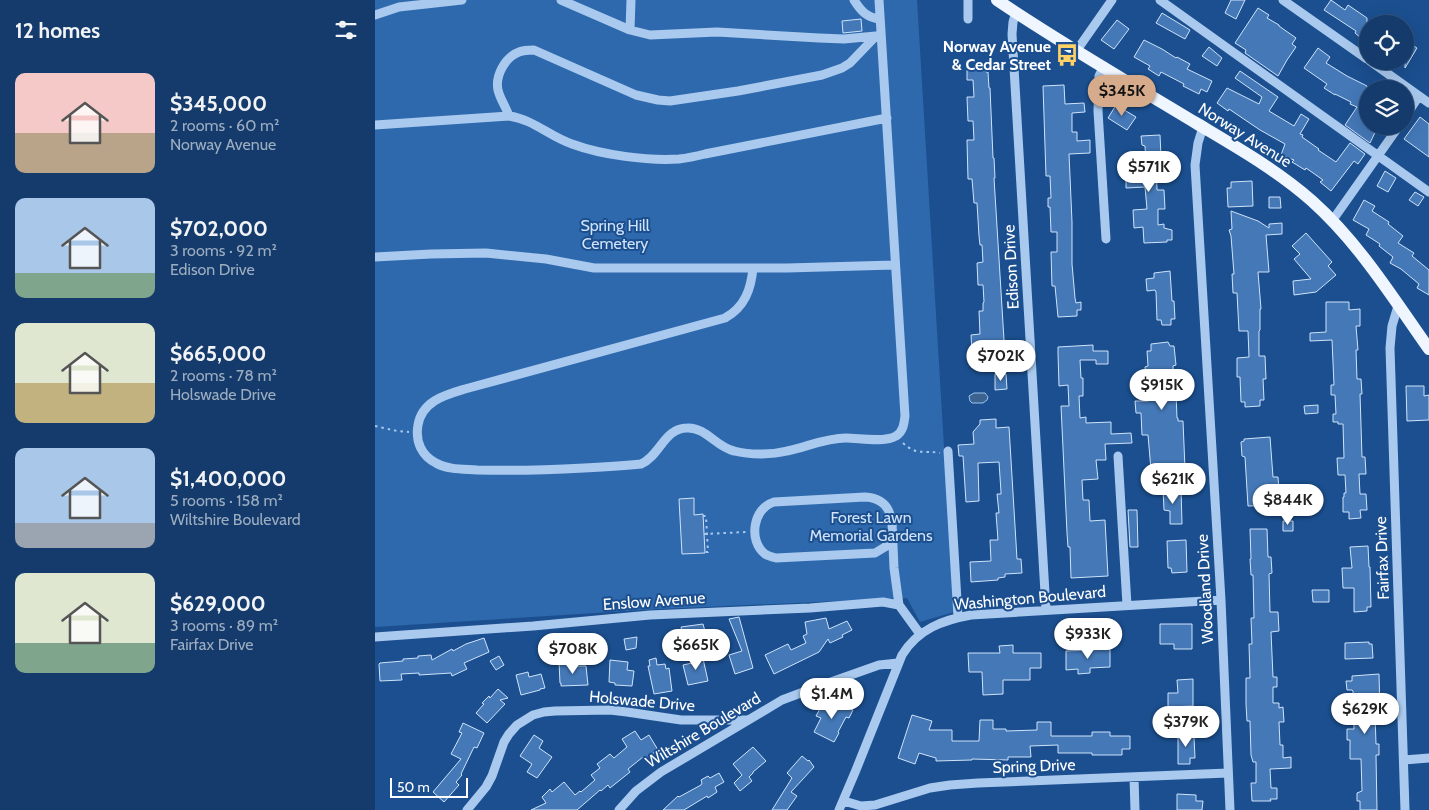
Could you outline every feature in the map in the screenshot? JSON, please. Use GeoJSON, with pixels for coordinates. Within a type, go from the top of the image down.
{"type":"FeatureCollection","features":[{"type":"Feature","properties":{"kind":"main road","name":"Norway Avenue"},"geometry":{"type":"LineString","coordinates":[[997,0],[1245,152],[1284,178],[1313,202],[1355,246],[1429,349]]}},
{"type":"Feature","properties":{"kind":"street"},"geometry":{"type":"LineString","coordinates":[[375,15],[399,7],[462,0]]}},
{"type":"Feature","properties":{"kind":"street"},"geometry":{"type":"LineString","coordinates":[[561,0],[631,30],[650,35],[717,32],[844,39],[878,36]]}},
{"type":"Feature","properties":{"kind":"street"},"geometry":{"type":"LineString","coordinates":[[631,0],[631,30]]}},
{"type":"Feature","properties":{"kind":"street"},"geometry":{"type":"LineString","coordinates":[[854,0],[865,15],[880,19]]}},
{"type":"Feature","properties":{"kind":"street"},"geometry":{"type":"LineString","coordinates":[[753,268],[751,285],[743,302],[733,314],[725,318],[445,395],[435,400],[427,405],[421,413],[417,433],[422,451],[438,464],[455,468],[516,471],[641,464],[648,461],[654,455],[672,433],[686,428],[701,430],[724,448],[743,453],[786,451],[830,439],[879,439],[896,436],[901,430],[905,416],[887,118],[878,36],[880,19],[879,0]]}},
{"type":"Feature","properties":{"kind":"street"},"geometry":{"type":"LineString","coordinates":[[968,0],[969,19]]}},
{"type":"Feature","properties":{"kind":"street"},"geometry":{"type":"LineString","coordinates":[[1077,50],[1112,0]]}},
{"type":"Feature","properties":{"kind":"street"},"geometry":{"type":"LineString","coordinates":[[1160,0],[1429,192]]}},
{"type":"Feature","properties":{"kind":"street"},"geometry":{"type":"LineString","coordinates":[[1283,0],[1359,53]]}},
{"type":"Feature","properties":{"kind":"street","name":"Edison Drive"},"geometry":{"type":"LineString","coordinates":[[1016,12],[1012,34],[1046,610]]}},
{"type":"Feature","properties":{"kind":"street"},"geometry":{"type":"LineString","coordinates":[[509,116],[498,91],[501,68],[512,56],[527,50],[542,53],[636,95],[670,102],[738,92],[822,75],[850,63],[878,36]]}},
{"type":"Feature","properties":{"kind":"street"},"geometry":{"type":"LineString","coordinates":[[1103,66],[1099,76],[1098,111],[1106,240]]}},
{"type":"Feature","properties":{"kind":"street"},"geometry":{"type":"LineString","coordinates":[[1383,70],[1429,103]]}},
{"type":"Feature","properties":{"kind":"street"},"geometry":{"type":"LineString","coordinates":[[1414,104],[1419,96]]}},
{"type":"Feature","properties":{"kind":"street"},"geometry":{"type":"LineString","coordinates":[[375,125],[509,116],[521,118],[571,144],[627,156],[656,159],[705,154],[887,118]]}},
{"type":"Feature","properties":{"kind":"street","name":"Woodland Drive"},"geometry":{"type":"LineString","coordinates":[[1203,127],[1198,143],[1195,165],[1221,600],[1230,810]]}},
{"type":"Feature","properties":{"kind":"street"},"geometry":{"type":"LineString","coordinates":[[1332,221],[1393,135]]}},
{"type":"Feature","properties":{"kind":"street"},"geometry":{"type":"LineString","coordinates":[[375,257],[487,253],[546,259],[594,268],[864,267],[895,265]]}},
{"type":"Feature","properties":{"kind":"street","name":"Fairfax Drive"},"geometry":{"type":"LineString","coordinates":[[1398,306],[1392,326],[1390,348],[1405,810]]}},
{"type":"Feature","properties":{"kind":"street"},"geometry":{"type":"LineString","coordinates":[[949,454],[958,617]]}},
{"type":"Feature","properties":{"kind":"street"},"geometry":{"type":"LineString","coordinates":[[1118,456],[1127,606]]}},
{"type":"Feature","properties":{"kind":"street"},"geometry":{"type":"LineString","coordinates":[[893,568],[886,558],[875,553],[776,558],[764,553],[757,544],[755,532],[756,518],[763,507],[774,502],[871,497],[882,501],[891,516],[893,568],[899,605],[920,634]]}},
{"type":"Feature","properties":{"kind":"street"},"geometry":{"type":"LineString","coordinates":[[875,553],[885,547],[892,539]]}},
{"type":"Feature","properties":{"kind":"street","name":"Washington Boulevard"},"geometry":{"type":"LineString","coordinates":[[839,810],[898,663],[907,647],[920,634],[938,624],[958,617],[1221,600]]}},
{"type":"Feature","properties":{"kind":"street","name":"Enslow Avenue"},"geometry":{"type":"LineString","coordinates":[[375,637],[533,626],[650,615],[810,608],[883,602],[899,605]]}},
{"type":"Feature","properties":{"kind":"street","name":"Wiltshire Boulevard"},"geometry":{"type":"LineString","coordinates":[[619,810],[636,791],[654,776],[772,706],[794,695],[879,666],[898,663]]}},
{"type":"Feature","properties":{"kind":"street","name":"Holswade Drive"},"geometry":{"type":"LineString","coordinates":[[467,810],[486,788],[509,734],[517,725],[533,715],[555,711],[610,710],[681,720],[747,720]]}},
{"type":"Feature","properties":{"kind":"street"},"geometry":{"type":"LineString","coordinates":[[1404,760],[1429,758]]}},
{"type":"Feature","properties":{"kind":"street","name":"Spring Drive"},"geometry":{"type":"LineString","coordinates":[[844,801],[861,806],[875,805],[930,788],[951,785],[1228,773]]}},
{"type":"Feature","properties":{"kind":"street"},"geometry":{"type":"LineString","coordinates":[[1134,777],[1135,810]]}},
{"type":"Feature","properties":{"kind":"path"},"geometry":{"type":"LineString","coordinates":[[375,426],[417,433]]}},
{"type":"Feature","properties":{"kind":"path"},"geometry":{"type":"LineString","coordinates":[[896,436],[908,448],[914,451],[949,454]]}},
{"type":"Feature","properties":{"kind":"path"},"geometry":{"type":"LineString","coordinates":[[703,516],[706,516],[705,534],[708,552],[705,552]]}},
{"type":"Feature","properties":{"kind":"path"},"geometry":{"type":"LineString","coordinates":[[705,534],[752,532]]}},
{"type":"Feature","properties":{"kind":"green space","name":"Spring Hill Cemetery"},"geometry":{"type":"Polygon","coordinates":[[[375,0],[917,0],[954,612],[920,622],[907,598],[659,609],[375,627],[375,0]]]}},
{"type":"Feature","properties":{"kind":"shaded area"},"geometry":{"type":"Polygon","coordinates":[[[974,393],[985,393],[988,397],[987,400],[983,403],[972,403],[969,396],[974,393]]]}},
{"type":"Feature","properties":{"kind":"building"},"geometry":{"type":"Polygon","coordinates":[[[1231,0],[1245,0],[1236,19],[1225,13],[1231,0]]]}},
{"type":"Feature","properties":{"kind":"building"},"geometry":{"type":"Polygon","coordinates":[[[1331,0],[1345,10],[1348,5],[1363,15],[1359,15],[1359,36],[1355,33],[1356,31],[1324,10],[1331,0]]]}},
{"type":"Feature","properties":{"kind":"building"},"geometry":{"type":"Polygon","coordinates":[[[1258,8],[1269,15],[1267,18],[1296,38],[1292,44],[1296,47],[1278,76],[1245,53],[1246,50],[1235,43],[1258,8]]]}},
{"type":"Feature","properties":{"kind":"building"},"geometry":{"type":"Polygon","coordinates":[[[1162,13],[1190,30],[1185,39],[1156,23],[1162,13]]]}},
{"type":"Feature","properties":{"kind":"building"},"geometry":{"type":"Polygon","coordinates":[[[861,19],[862,31],[843,33],[842,21],[861,19]]]}},
{"type":"Feature","properties":{"kind":"building"},"geometry":{"type":"Polygon","coordinates":[[[1117,20],[1129,29],[1114,49],[1101,40],[1117,20]]]}},
{"type":"Feature","properties":{"kind":"building"},"geometry":{"type":"Polygon","coordinates":[[[1144,40],[1190,64],[1187,69],[1212,81],[1207,92],[1201,89],[1199,94],[1161,72],[1159,76],[1148,69],[1150,66],[1134,57],[1144,40]]]}},
{"type":"Feature","properties":{"kind":"building"},"geometry":{"type":"Polygon","coordinates":[[[1209,47],[1222,58],[1217,66],[1202,56],[1209,47]]]}},
{"type":"Feature","properties":{"kind":"building"},"geometry":{"type":"Polygon","coordinates":[[[1318,48],[1330,57],[1326,63],[1359,82],[1359,135],[1374,135],[1370,143],[1345,125],[1357,107],[1324,88],[1327,84],[1304,68],[1318,48]]]}},
{"type":"Feature","properties":{"kind":"building"},"geometry":{"type":"Polygon","coordinates":[[[986,68],[990,88],[1004,340],[1003,346],[987,346],[987,351],[972,352],[971,335],[980,334],[979,311],[983,311],[984,302],[983,285],[978,285],[977,263],[983,262],[977,203],[974,203],[972,179],[968,179],[967,140],[974,140],[973,121],[968,121],[967,97],[974,97],[973,80],[967,80],[967,69],[986,68]]]}},
{"type":"Feature","properties":{"kind":"building"},"geometry":{"type":"Polygon","coordinates":[[[1240,71],[1278,97],[1269,111],[1294,126],[1301,114],[1309,119],[1300,134],[1318,150],[1336,162],[1350,143],[1365,154],[1358,164],[1354,161],[1331,191],[1320,182],[1323,180],[1306,168],[1305,170],[1292,162],[1294,160],[1281,155],[1285,144],[1217,103],[1227,88],[1259,104],[1262,97],[1235,78],[1240,71]]]}},
{"type":"Feature","properties":{"kind":"building"},"geometry":{"type":"Polygon","coordinates":[[[1064,85],[1065,104],[1084,103],[1085,112],[1072,113],[1072,132],[1077,132],[1077,141],[1090,140],[1090,153],[1069,154],[1072,264],[1075,298],[1076,303],[1081,302],[1081,310],[1077,310],[1077,316],[1058,317],[1055,286],[1052,286],[1051,252],[1057,252],[1057,232],[1051,232],[1050,207],[1048,207],[1048,198],[1051,198],[1050,176],[1046,176],[1043,86],[1064,85]]]}},
{"type":"Feature","properties":{"kind":"building"},"geometry":{"type":"Polygon","coordinates":[[[1116,105],[1136,117],[1127,130],[1108,118],[1116,105]]]}},
{"type":"Feature","properties":{"kind":"building"},"geometry":{"type":"Polygon","coordinates":[[[1420,117],[1429,124],[1429,157],[1404,139],[1407,135],[1414,135],[1414,125],[1420,117]]]}},
{"type":"Feature","properties":{"kind":"building"},"geometry":{"type":"Polygon","coordinates":[[[1160,135],[1161,156],[1156,156],[1157,190],[1164,190],[1165,209],[1158,209],[1158,225],[1164,224],[1164,228],[1172,230],[1172,240],[1144,243],[1143,227],[1134,228],[1133,210],[1147,209],[1145,187],[1126,188],[1126,165],[1146,164],[1145,146],[1142,145],[1141,136],[1160,135]]]}},
{"type":"Feature","properties":{"kind":"building"},"geometry":{"type":"Polygon","coordinates":[[[1385,171],[1396,178],[1388,192],[1377,186],[1385,171]]]}},
{"type":"Feature","properties":{"kind":"building"},"geometry":{"type":"Polygon","coordinates":[[[1252,181],[1253,206],[1228,207],[1227,188],[1231,188],[1231,182],[1252,181]]]}},
{"type":"Feature","properties":{"kind":"building"},"geometry":{"type":"Polygon","coordinates":[[[1415,192],[1424,197],[1418,206],[1409,200],[1415,192]]]}},
{"type":"Feature","properties":{"kind":"building"},"geometry":{"type":"Polygon","coordinates":[[[1269,197],[1280,197],[1281,208],[1269,208],[1269,197]]]}},
{"type":"Feature","properties":{"kind":"building"},"geometry":{"type":"Polygon","coordinates":[[[1364,200],[1375,206],[1372,211],[1389,222],[1388,224],[1403,236],[1398,243],[1414,253],[1412,256],[1429,270],[1429,295],[1417,288],[1419,284],[1401,269],[1390,263],[1393,257],[1379,246],[1380,244],[1366,235],[1369,229],[1353,220],[1364,200]]]}},
{"type":"Feature","properties":{"kind":"building"},"geometry":{"type":"Polygon","coordinates":[[[1231,211],[1258,221],[1269,228],[1269,224],[1282,223],[1282,234],[1266,235],[1269,272],[1258,272],[1261,309],[1259,356],[1265,356],[1266,379],[1263,379],[1264,400],[1260,400],[1260,406],[1245,407],[1245,402],[1241,402],[1240,377],[1237,377],[1237,358],[1249,357],[1248,331],[1239,331],[1237,293],[1233,293],[1232,274],[1234,274],[1229,230],[1232,229],[1231,211]]]}},
{"type":"Feature","properties":{"kind":"building"},"geometry":{"type":"Polygon","coordinates":[[[1306,233],[1332,262],[1328,266],[1336,275],[1316,292],[1294,295],[1293,281],[1311,279],[1294,259],[1300,254],[1292,246],[1306,233]]]}},
{"type":"Feature","properties":{"kind":"building"},"geometry":{"type":"Polygon","coordinates":[[[1170,271],[1175,319],[1171,319],[1171,325],[1162,325],[1161,320],[1157,320],[1156,292],[1155,290],[1147,291],[1146,279],[1154,278],[1154,273],[1170,271]]]}},
{"type":"Feature","properties":{"kind":"building"},"geometry":{"type":"Polygon","coordinates":[[[1326,302],[1349,302],[1349,310],[1360,309],[1360,326],[1356,326],[1358,350],[1356,350],[1357,379],[1361,379],[1362,457],[1365,457],[1366,474],[1359,474],[1360,494],[1366,494],[1367,510],[1360,510],[1361,518],[1349,519],[1349,512],[1343,512],[1343,497],[1344,493],[1346,493],[1345,475],[1338,475],[1337,458],[1344,458],[1343,424],[1333,422],[1333,414],[1336,414],[1335,395],[1331,395],[1331,385],[1334,385],[1332,340],[1310,341],[1310,333],[1326,332],[1326,302]]]}},
{"type":"Feature","properties":{"kind":"building"},"geometry":{"type":"Polygon","coordinates":[[[1168,342],[1170,346],[1174,346],[1176,365],[1173,366],[1174,393],[1176,393],[1177,418],[1178,421],[1183,421],[1185,469],[1151,470],[1148,435],[1142,435],[1141,413],[1136,413],[1135,401],[1148,401],[1145,367],[1148,366],[1147,351],[1151,351],[1151,344],[1168,342]]]}},
{"type":"Feature","properties":{"kind":"building"},"geometry":{"type":"Polygon","coordinates":[[[1093,345],[1093,351],[1108,351],[1108,364],[1096,364],[1096,360],[1080,360],[1083,396],[1079,396],[1080,418],[1086,417],[1086,423],[1111,422],[1111,434],[1131,433],[1132,443],[1105,444],[1106,460],[1096,460],[1098,479],[1082,480],[1083,500],[1089,500],[1090,521],[1105,520],[1108,576],[1071,578],[1061,406],[1069,406],[1068,385],[1059,386],[1058,347],[1093,345]]]}},
{"type":"Feature","properties":{"kind":"building"},"geometry":{"type":"Polygon","coordinates":[[[995,374],[1006,374],[1007,389],[995,390],[995,374]]]}},
{"type":"Feature","properties":{"kind":"building"},"geometry":{"type":"Polygon","coordinates":[[[1406,386],[1424,386],[1424,396],[1429,395],[1429,420],[1407,421],[1406,386]]]}},
{"type":"Feature","properties":{"kind":"building"},"geometry":{"type":"Polygon","coordinates":[[[1318,405],[1318,413],[1305,414],[1304,406],[1318,405]]]}},
{"type":"Feature","properties":{"kind":"building"},"geometry":{"type":"Polygon","coordinates":[[[996,419],[996,428],[1009,427],[1017,559],[1021,559],[1022,573],[1005,574],[1005,577],[998,578],[998,580],[971,582],[970,562],[991,561],[990,540],[998,540],[996,513],[999,513],[997,494],[1001,494],[999,462],[978,463],[979,501],[966,502],[963,456],[959,456],[958,445],[974,444],[973,432],[980,424],[980,420],[996,419]]]}},
{"type":"Feature","properties":{"kind":"building"},"geometry":{"type":"Polygon","coordinates":[[[1270,437],[1273,477],[1278,477],[1277,505],[1248,506],[1245,457],[1242,456],[1241,442],[1244,439],[1270,437]]]}},
{"type":"Feature","properties":{"kind":"building"},"geometry":{"type":"Polygon","coordinates":[[[1181,488],[1182,524],[1170,524],[1170,511],[1164,510],[1163,489],[1181,488]]]}},
{"type":"Feature","properties":{"kind":"building"},"geometry":{"type":"Polygon","coordinates":[[[694,498],[694,515],[703,514],[705,553],[682,554],[679,499],[694,498]]]}},
{"type":"Feature","properties":{"kind":"building"},"geometry":{"type":"Polygon","coordinates":[[[1128,510],[1137,510],[1138,547],[1130,547],[1128,510]]]}},
{"type":"Feature","properties":{"kind":"building"},"geometry":{"type":"Polygon","coordinates":[[[1283,521],[1293,521],[1293,531],[1283,531],[1283,521]]]}},
{"type":"Feature","properties":{"kind":"building"},"geometry":{"type":"Polygon","coordinates":[[[1250,529],[1267,529],[1268,557],[1271,557],[1272,573],[1269,574],[1270,612],[1278,612],[1279,631],[1271,632],[1273,677],[1277,677],[1277,687],[1273,687],[1273,703],[1279,703],[1279,708],[1283,707],[1284,722],[1279,722],[1280,745],[1283,745],[1283,758],[1291,757],[1291,768],[1270,769],[1271,788],[1277,788],[1277,799],[1270,799],[1271,801],[1252,801],[1251,783],[1256,783],[1256,762],[1253,762],[1251,755],[1250,721],[1247,721],[1246,704],[1246,678],[1250,678],[1249,644],[1252,644],[1251,618],[1254,618],[1250,529]]]}},
{"type":"Feature","properties":{"kind":"building"},"geometry":{"type":"Polygon","coordinates":[[[1186,540],[1187,572],[1172,573],[1171,568],[1168,568],[1167,541],[1186,540]]]}},
{"type":"Feature","properties":{"kind":"building"},"geometry":{"type":"Polygon","coordinates":[[[1368,546],[1371,607],[1367,607],[1367,611],[1354,612],[1354,588],[1343,588],[1342,568],[1352,568],[1350,547],[1368,546]]]}},
{"type":"Feature","properties":{"kind":"building"},"geometry":{"type":"Polygon","coordinates":[[[1312,590],[1329,590],[1329,602],[1313,602],[1312,590]]]}},
{"type":"Feature","properties":{"kind":"building"},"geometry":{"type":"Polygon","coordinates":[[[739,617],[753,668],[735,674],[729,655],[742,651],[729,619],[739,617]]]}},
{"type":"Feature","properties":{"kind":"building"},"geometry":{"type":"Polygon","coordinates":[[[826,618],[829,629],[847,621],[852,630],[830,643],[828,639],[819,652],[774,674],[765,655],[788,644],[791,650],[806,643],[803,636],[807,634],[805,622],[826,618]]]}},
{"type":"Feature","properties":{"kind":"building"},"geometry":{"type":"Polygon","coordinates":[[[703,624],[706,635],[684,640],[681,627],[703,624]]]}},
{"type":"Feature","properties":{"kind":"building"},"geometry":{"type":"Polygon","coordinates":[[[1160,624],[1192,624],[1192,649],[1174,649],[1174,644],[1160,644],[1160,624]]]}},
{"type":"Feature","properties":{"kind":"building"},"geometry":{"type":"Polygon","coordinates":[[[559,637],[561,658],[550,659],[548,638],[559,637]]]}},
{"type":"Feature","properties":{"kind":"building"},"geometry":{"type":"Polygon","coordinates":[[[637,637],[636,648],[626,650],[624,639],[637,637]]]}},
{"type":"Feature","properties":{"kind":"building"},"geometry":{"type":"Polygon","coordinates":[[[484,638],[489,652],[464,663],[467,669],[452,676],[451,673],[401,674],[402,680],[380,681],[380,663],[403,661],[403,659],[431,655],[432,660],[452,649],[453,651],[484,638]]]}},
{"type":"Feature","properties":{"kind":"building"},"geometry":{"type":"Polygon","coordinates":[[[1369,642],[1369,644],[1372,644],[1373,658],[1345,659],[1345,643],[1369,642]]]}},
{"type":"Feature","properties":{"kind":"building"},"geometry":{"type":"Polygon","coordinates":[[[1013,645],[1013,653],[1041,653],[1041,668],[1030,668],[1030,680],[1003,680],[1003,694],[983,695],[982,672],[969,672],[968,653],[1000,653],[999,646],[1013,645]]]}},
{"type":"Feature","properties":{"kind":"building"},"geometry":{"type":"Polygon","coordinates":[[[1110,649],[1110,667],[1090,668],[1090,673],[1078,674],[1078,669],[1066,670],[1066,651],[1110,649]]]}},
{"type":"Feature","properties":{"kind":"building"},"geometry":{"type":"Polygon","coordinates":[[[702,654],[708,681],[688,685],[683,665],[692,663],[690,657],[702,654]]]}},
{"type":"Feature","properties":{"kind":"building"},"geometry":{"type":"Polygon","coordinates":[[[499,656],[504,665],[496,670],[490,661],[499,656]]]}},
{"type":"Feature","properties":{"kind":"building"},"geometry":{"type":"Polygon","coordinates":[[[656,658],[657,665],[665,664],[666,669],[669,668],[672,691],[654,694],[648,666],[650,666],[649,660],[656,658]]]}},
{"type":"Feature","properties":{"kind":"building"},"geometry":{"type":"Polygon","coordinates":[[[610,660],[628,662],[627,670],[634,671],[632,686],[615,685],[615,683],[609,682],[610,660]]]}},
{"type":"Feature","properties":{"kind":"building"},"geometry":{"type":"Polygon","coordinates":[[[559,662],[567,662],[567,666],[586,666],[588,685],[561,686],[559,662]]]}},
{"type":"Feature","properties":{"kind":"building"},"geometry":{"type":"Polygon","coordinates":[[[528,672],[529,677],[541,674],[545,688],[521,695],[516,675],[528,672]]]}},
{"type":"Feature","properties":{"kind":"building"},"geometry":{"type":"Polygon","coordinates":[[[1379,674],[1380,713],[1375,713],[1376,744],[1379,744],[1379,755],[1376,755],[1377,810],[1360,810],[1360,801],[1357,801],[1357,793],[1362,791],[1361,759],[1350,759],[1350,740],[1347,740],[1347,729],[1354,729],[1353,691],[1347,690],[1346,681],[1352,681],[1352,676],[1379,674]]]}},
{"type":"Feature","properties":{"kind":"building"},"geometry":{"type":"Polygon","coordinates":[[[1193,679],[1193,706],[1168,707],[1168,693],[1178,693],[1177,680],[1193,679]]]}},
{"type":"Feature","properties":{"kind":"building"},"geometry":{"type":"Polygon","coordinates":[[[498,689],[508,698],[500,700],[505,704],[487,723],[476,713],[484,704],[482,703],[489,696],[490,698],[498,689]]]}},
{"type":"Feature","properties":{"kind":"building"},"geometry":{"type":"Polygon","coordinates":[[[831,699],[853,710],[849,718],[846,717],[834,742],[814,732],[821,718],[816,716],[822,705],[827,707],[831,699]]]}},
{"type":"Feature","properties":{"kind":"building"},"geometry":{"type":"Polygon","coordinates":[[[912,715],[932,721],[929,730],[952,730],[952,741],[979,741],[980,720],[993,720],[993,729],[1006,729],[1006,731],[1037,730],[1037,722],[1051,722],[1051,736],[1092,736],[1092,732],[1110,732],[1110,736],[1130,736],[1130,749],[1122,749],[1122,755],[1092,755],[1092,753],[1058,753],[1058,745],[1030,746],[1031,757],[1008,757],[1008,760],[936,761],[936,758],[919,753],[915,764],[898,758],[912,715]]]}},
{"type":"Feature","properties":{"kind":"building"},"geometry":{"type":"Polygon","coordinates":[[[463,723],[484,733],[477,748],[474,747],[462,775],[456,782],[459,785],[444,802],[433,792],[461,759],[451,754],[462,733],[459,732],[463,723]]]}},
{"type":"Feature","properties":{"kind":"building"},"geometry":{"type":"Polygon","coordinates":[[[635,731],[641,740],[649,735],[658,750],[653,753],[655,757],[647,762],[643,757],[628,769],[630,772],[610,788],[608,785],[600,790],[577,810],[531,810],[546,803],[542,797],[550,789],[552,792],[564,782],[575,795],[581,792],[595,780],[591,775],[600,768],[597,764],[610,754],[614,758],[627,747],[622,739],[635,731]]]}},
{"type":"Feature","properties":{"kind":"building"},"geometry":{"type":"Polygon","coordinates":[[[1178,732],[1188,732],[1188,737],[1194,737],[1195,758],[1190,758],[1190,764],[1178,764],[1178,732]]]}},
{"type":"Feature","properties":{"kind":"building"},"geometry":{"type":"Polygon","coordinates":[[[534,735],[543,741],[539,748],[552,757],[537,778],[527,772],[532,764],[520,756],[534,735]]]}},
{"type":"Feature","properties":{"kind":"building"},"geometry":{"type":"Polygon","coordinates":[[[753,747],[766,761],[753,772],[749,777],[752,781],[740,791],[734,783],[742,775],[733,764],[753,747]]]}},
{"type":"Feature","properties":{"kind":"building"},"geometry":{"type":"Polygon","coordinates":[[[802,756],[809,760],[814,767],[791,792],[797,796],[787,810],[772,810],[792,778],[787,773],[802,756]]]}},
{"type":"Feature","properties":{"kind":"building"},"geometry":{"type":"Polygon","coordinates":[[[719,773],[724,782],[715,787],[717,792],[708,798],[707,796],[684,810],[663,810],[678,796],[701,785],[701,780],[719,773]]]}},
{"type":"Feature","properties":{"kind":"building"},"geometry":{"type":"Polygon","coordinates":[[[1177,794],[1196,795],[1196,801],[1203,801],[1202,810],[1177,810],[1177,794]]]}},
{"type":"Feature","properties":{"kind":"place","name":"Norway Avenue & Cedar Street"},"geometry":{"type":"Point","coordinates":[1067,55]}},
{"type":"Feature","properties":{"kind":"park label","name":"Forest Lawn Memorial Gardens"},"geometry":{"type":"Point","coordinates":[871,526]}}]}
